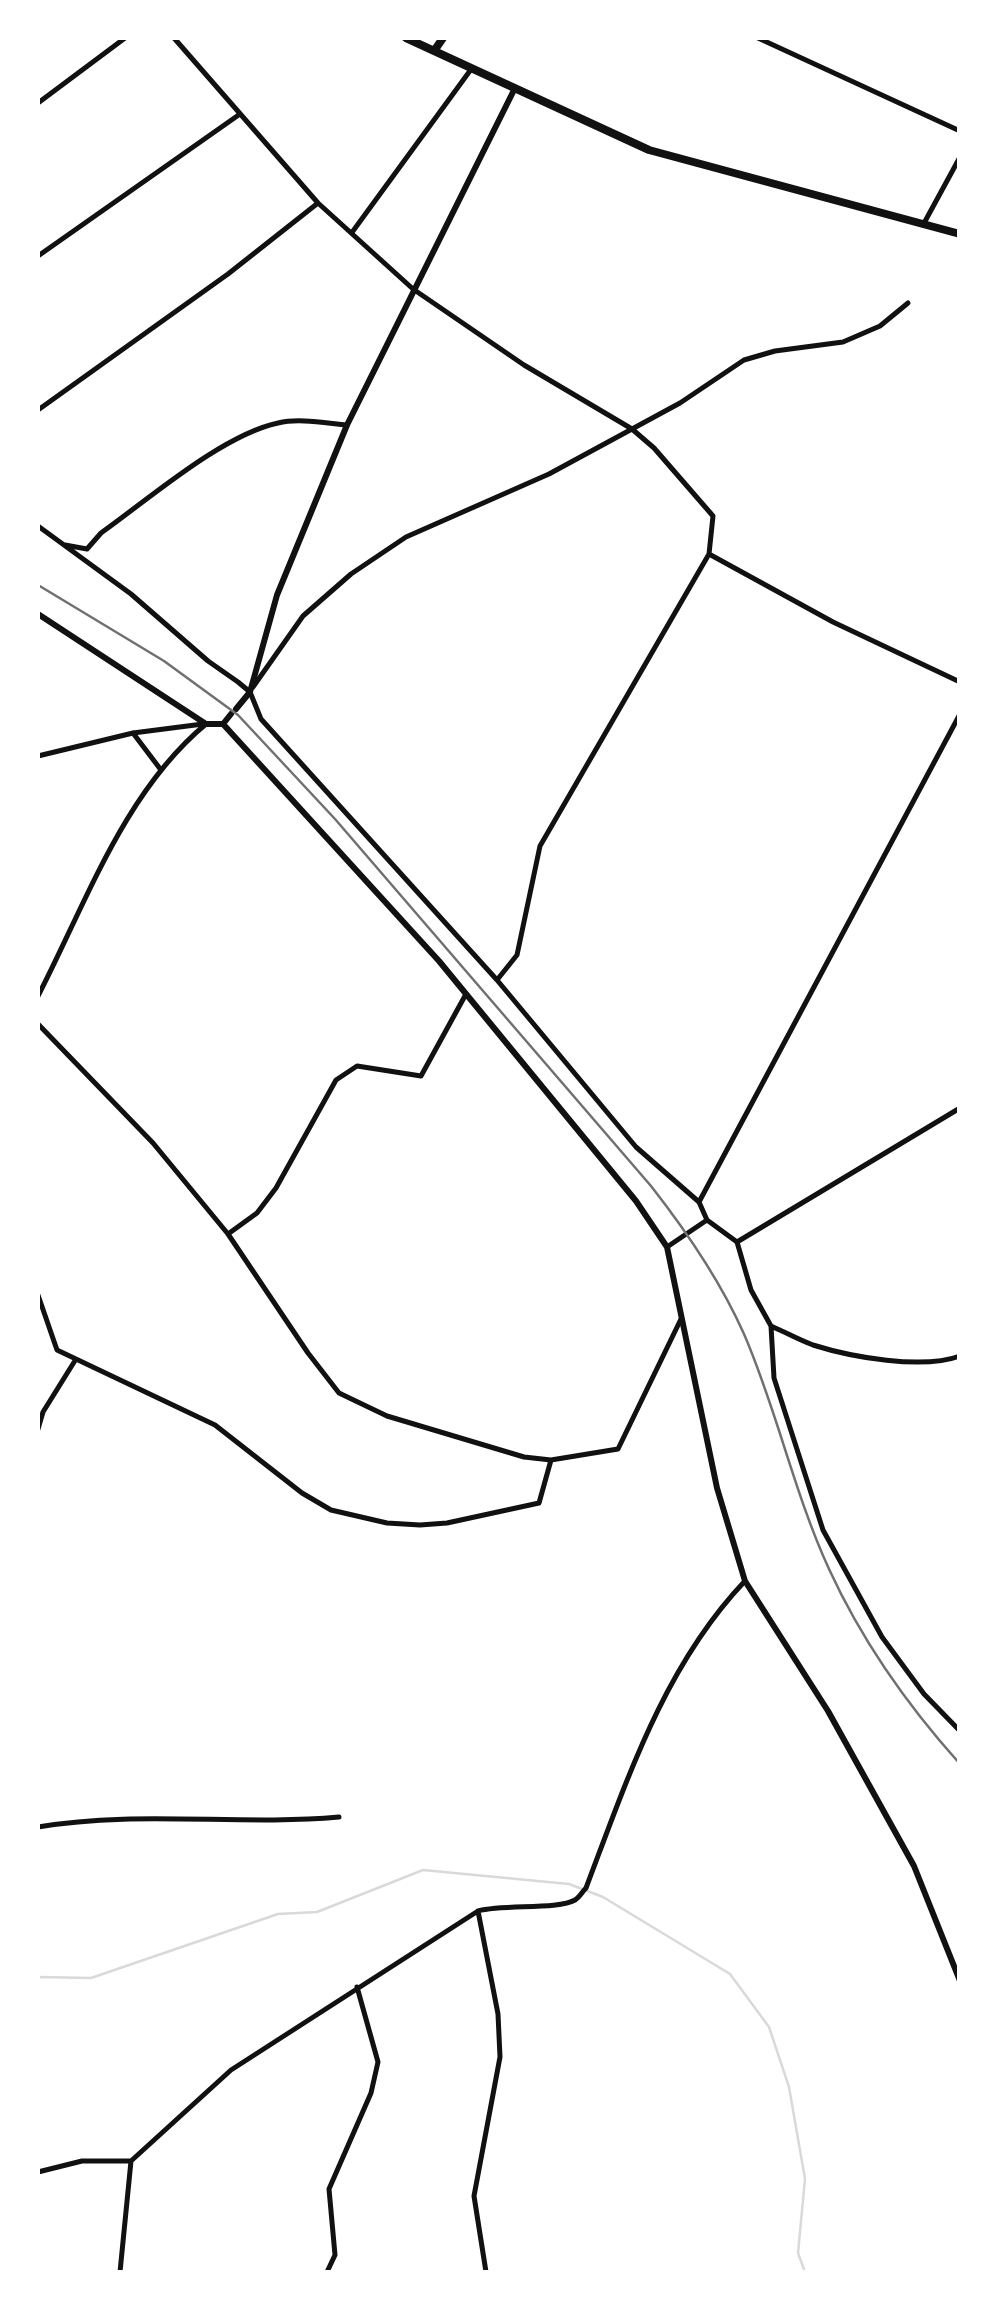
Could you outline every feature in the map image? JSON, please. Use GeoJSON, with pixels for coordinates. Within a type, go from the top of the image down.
{"type":"FeatureCollection","features":[{"type":"Feature","properties":{"kind":"main road"},"geometry":{"type":"LineString","coordinates":[[406,38],[648,150],[960,234]]}},
{"type":"Feature","properties":{"kind":"main road"},"geometry":{"type":"LineString","coordinates":[[434,50],[443,38]]}},
{"type":"Feature","properties":{"kind":"street"},"geometry":{"type":"LineString","coordinates":[[38,103],[125,38]]}},
{"type":"Feature","properties":{"kind":"street"},"geometry":{"type":"LineString","coordinates":[[174,38],[318,203],[413,288],[524,365],[632,429],[654,448],[713,516],[708,554],[540,846],[517,955],[497,980]]}},
{"type":"Feature","properties":{"kind":"street"},"geometry":{"type":"LineString","coordinates":[[758,38],[960,131]]}},
{"type":"Feature","properties":{"kind":"street"},"geometry":{"type":"LineString","coordinates":[[352,232],[472,68]]}},
{"type":"Feature","properties":{"kind":"street"},"geometry":{"type":"LineString","coordinates":[[250,692],[276,595],[347,425],[514,90]]}},
{"type":"Feature","properties":{"kind":"street"},"geometry":{"type":"LineString","coordinates":[[38,256],[240,114]]}},
{"type":"Feature","properties":{"kind":"street"},"geometry":{"type":"LineString","coordinates":[[923,226],[960,158]]}},
{"type":"Feature","properties":{"kind":"street"},"geometry":{"type":"LineString","coordinates":[[38,410],[228,274],[318,203]]}},
{"type":"Feature","properties":{"kind":"street"},"geometry":{"type":"LineString","coordinates":[[223,724],[303,616],[351,574],[406,537],[549,474],[680,403],[744,360],[775,351],[843,342],[880,326],[908,302]]}},
{"type":"Feature","properties":{"kind":"street"},"geometry":{"type":"LineString","coordinates":[[61,544],[87,548],[101,533],[216,451],[253,431],[280,422],[347,425]]}},
{"type":"Feature","properties":{"kind":"street"},"geometry":{"type":"LineString","coordinates":[[38,526],[131,594],[250,692],[261,720],[497,980],[636,1147],[699,1202],[707,1220],[736,1242],[751,1290],[771,1326],[774,1378],[823,1530],[882,1637],[924,1694],[960,1731]]}},
{"type":"Feature","properties":{"kind":"street"},"geometry":{"type":"LineString","coordinates":[[708,554],[833,622],[960,682]]}},
{"type":"Feature","properties":{"kind":"street"},"geometry":{"type":"LineString","coordinates":[[38,614],[206,724]]}},
{"type":"Feature","properties":{"kind":"street"},"geometry":{"type":"LineString","coordinates":[[178,725],[183,718],[182,708]]}},
{"type":"Feature","properties":{"kind":"street"},"geometry":{"type":"LineString","coordinates":[[699,1202],[960,714]]}},
{"type":"Feature","properties":{"kind":"street"},"geometry":{"type":"LineString","coordinates":[[38,996],[124,824],[180,745],[206,724]]}},
{"type":"Feature","properties":{"kind":"street"},"geometry":{"type":"LineString","coordinates":[[38,756],[178,725],[223,724],[466,994],[636,1201],[667,1247],[717,1488],[745,1581],[828,1711],[914,1866],[960,1981]]}},
{"type":"Feature","properties":{"kind":"street"},"geometry":{"type":"LineString","coordinates":[[132,733],[161,770]]}},
{"type":"Feature","properties":{"kind":"street"},"geometry":{"type":"LineString","coordinates":[[228,1234],[257,1213],[276,1188],[336,1080],[357,1066],[420,1076],[466,994]]}},
{"type":"Feature","properties":{"kind":"street"},"geometry":{"type":"LineString","coordinates":[[38,1024],[152,1143],[228,1234],[339,1394],[387,1416],[524,1457],[550,1460],[618,1449],[681,1318]]}},
{"type":"Feature","properties":{"kind":"street"},"geometry":{"type":"LineString","coordinates":[[736,1242],[960,1108]]}},
{"type":"Feature","properties":{"kind":"street"},"geometry":{"type":"LineString","coordinates":[[667,1247],[707,1220]]}},
{"type":"Feature","properties":{"kind":"street"},"geometry":{"type":"LineString","coordinates":[[38,1295],[57,1350],[216,1425],[302,1493],[331,1510],[420,1525],[522,1509],[539,1503],[550,1460]]}},
{"type":"Feature","properties":{"kind":"street"},"geometry":{"type":"LineString","coordinates":[[771,1326],[812,1345],[882,1360],[948,1360],[960,1356]]}},
{"type":"Feature","properties":{"kind":"street"},"geometry":{"type":"LineString","coordinates":[[38,1429],[42,1412],[76,1359]]}},
{"type":"Feature","properties":{"kind":"street"},"geometry":{"type":"LineString","coordinates":[[120,2272],[131,2161],[231,2070],[478,1911],[497,1906],[560,1904],[575,1900],[586,1888],[670,1683],[718,1610],[745,1581]]}},
{"type":"Feature","properties":{"kind":"street"},"geometry":{"type":"LineString","coordinates":[[38,1827],[80,1820],[278,1821],[339,1816]]}},
{"type":"Feature","properties":{"kind":"street"},"geometry":{"type":"LineString","coordinates":[[478,1911],[498,2014],[500,2058],[474,2196],[486,2272]]}},
{"type":"Feature","properties":{"kind":"street"},"geometry":{"type":"LineString","coordinates":[[327,2272],[335,2255],[329,2189],[370,2093],[378,2062],[357,1987]]}},
{"type":"Feature","properties":{"kind":"street"},"geometry":{"type":"LineString","coordinates":[[38,2172],[82,2161],[131,2161]]}},
{"type":"Feature","properties":{"kind":"waterway"},"geometry":{"type":"LineString","coordinates":[[38,1977],[91,1978],[278,1914],[317,1912],[423,1870],[569,1884],[603,1897],[730,1974],[769,2027],[789,2087],[805,2179],[798,2253],[805,2272]]}},
{"type":"Feature","properties":{"kind":"railway"},"geometry":{"type":"LineString","coordinates":[[38,585],[164,661],[238,715],[335,819],[651,1186],[702,1257],[744,1334],[806,1511],[842,1596],[887,1671],[960,1764]]}}]}
